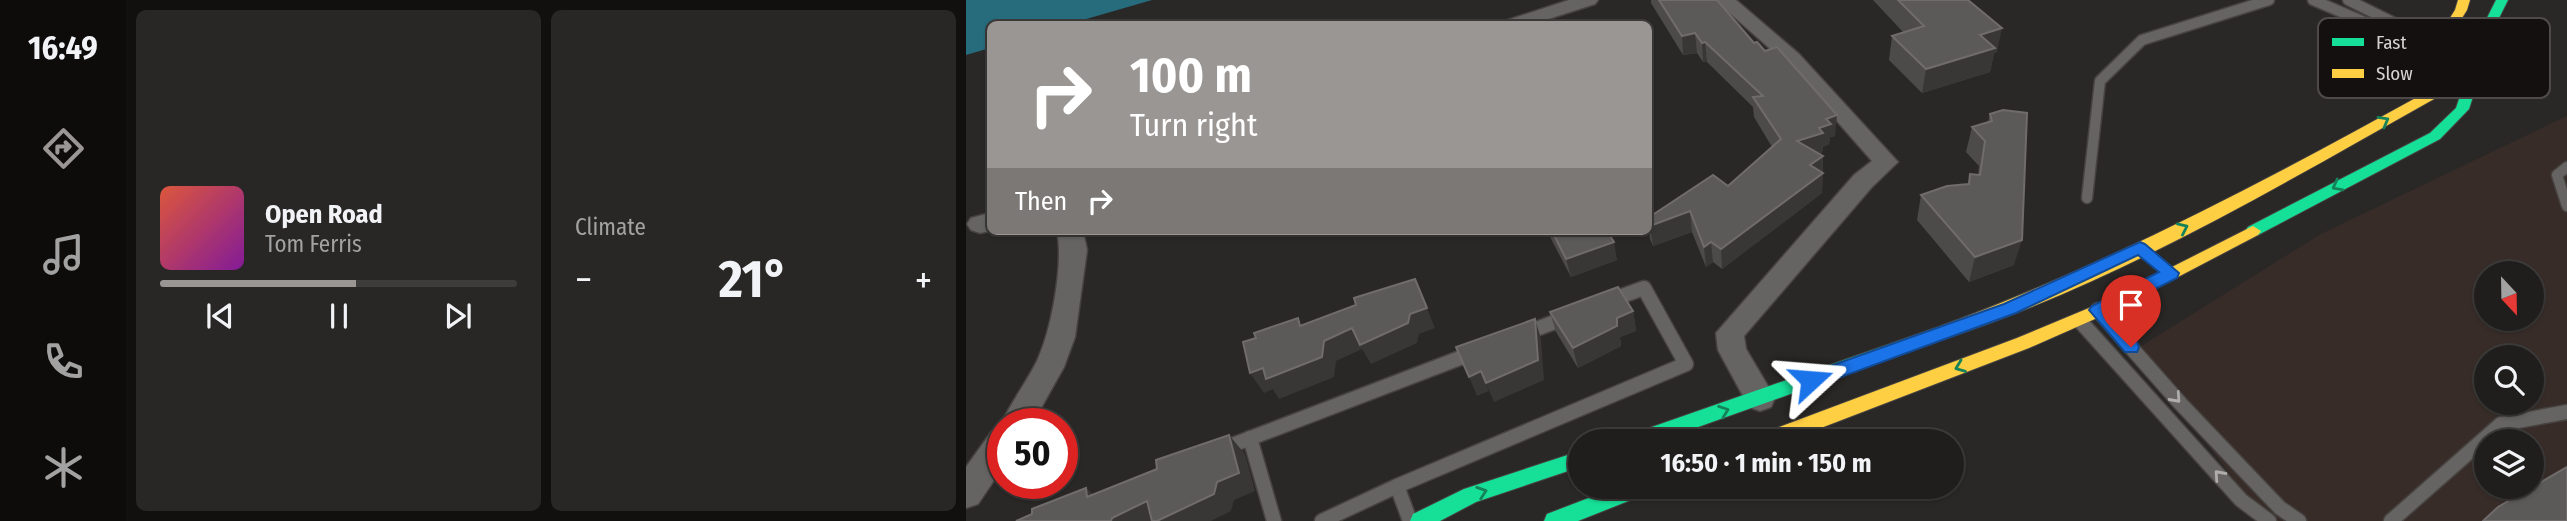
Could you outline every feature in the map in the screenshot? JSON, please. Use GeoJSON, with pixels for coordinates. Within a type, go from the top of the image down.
{"type":"FeatureCollection","features":[{"type":"Feature","properties":{"kind":"main road"},"geometry":{"type":"LineString","coordinates":[[2456,18],[2463,0]]}},
{"type":"Feature","properties":{"kind":"main road"},"geometry":{"type":"LineString","coordinates":[[2493,18],[2502,0]]}},
{"type":"Feature","properties":{"kind":"main road"},"geometry":{"type":"LineString","coordinates":[[1671,429],[1999,313],[2244,199],[2425,98]]}},
{"type":"Feature","properties":{"kind":"main road"},"geometry":{"type":"LineString","coordinates":[[1797,429],[2024,343],[2098,310],[2435,136],[2462,109],[2466,98]]}},
{"type":"Feature","properties":{"kind":"main road"},"geometry":{"type":"LineString","coordinates":[[2140,248],[2171,273]]}},
{"type":"Feature","properties":{"kind":"main road"},"geometry":{"type":"LineString","coordinates":[[1420,521],[1471,495],[1568,463]]}},
{"type":"Feature","properties":{"kind":"main road"},"geometry":{"type":"LineString","coordinates":[[1560,520],[1612,499]]}},
{"type":"Feature","properties":{"kind":"street"},"geometry":{"type":"LineString","coordinates":[[1525,21],[1588,0]]}},
{"type":"Feature","properties":{"kind":"street"},"geometry":{"type":"LineString","coordinates":[[1726,0],[1792,58],[1886,162],[1863,181],[1730,333],[1732,350],[1760,398]]}},
{"type":"Feature","properties":{"kind":"street"},"geometry":{"type":"LineString","coordinates":[[1025,408],[1049,367],[1061,337],[1073,250],[1071,235]]}},
{"type":"Feature","properties":{"kind":"street"},"geometry":{"type":"LineString","coordinates":[[966,493],[987,463]]}},
{"type":"Feature","properties":{"kind":"lane"},"geometry":{"type":"LineString","coordinates":[[2087,198],[2100,81],[2142,40],[2269,0]]}},
{"type":"Feature","properties":{"kind":"lane"},"geometry":{"type":"LineString","coordinates":[[2313,0],[2359,18]]}},
{"type":"Feature","properties":{"kind":"lane"},"geometry":{"type":"LineString","coordinates":[[2348,0],[2381,18]]}},
{"type":"Feature","properties":{"kind":"lane"},"geometry":{"type":"LineString","coordinates":[[2567,167],[2557,175],[2567,206]]}},
{"type":"Feature","properties":{"kind":"lane"},"geometry":{"type":"LineString","coordinates":[[1211,454],[1644,288],[1686,364],[1396,486],[1322,521]]}},
{"type":"Feature","properties":{"kind":"lane"},"geometry":{"type":"LineString","coordinates":[[2098,310],[2280,508],[2299,521]]}},
{"type":"Feature","properties":{"kind":"lane"},"geometry":{"type":"LineString","coordinates":[[2078,319],[2241,499],[2269,521]]}},
{"type":"Feature","properties":{"kind":"lane"},"geometry":{"type":"LineString","coordinates":[[2391,521],[2501,425],[2567,412]]}},
{"type":"Feature","properties":{"kind":"lane"},"geometry":{"type":"LineString","coordinates":[[1250,438],[1274,521]]}},
{"type":"Feature","properties":{"kind":"lane"},"geometry":{"type":"LineString","coordinates":[[1396,486],[1410,521]]}},
{"type":"Feature","properties":{"kind":"shaded area"},"geometry":{"type":"Polygon","coordinates":[[[2567,116],[2567,521],[2266,521],[2135,350],[2321,234],[2567,116]]]}},
{"type":"Feature","properties":{"kind":"water"},"geometry":{"type":"Polygon","coordinates":[[[966,0],[1152,0],[1079,21],[987,21],[987,49],[966,55],[966,0]]]}},
{"type":"Feature","properties":{"kind":"building"},"geometry":{"type":"Polygon","coordinates":[[[1659,0],[1717,0],[1754,43],[1757,42],[1765,51],[1777,47],[1837,115],[1826,119],[1831,124],[1819,128],[1823,133],[1797,141],[1823,156],[1810,165],[1823,173],[1721,249],[1711,242],[1704,247],[1690,211],[1652,225],[1652,215],[1713,175],[1728,186],[1781,139],[1753,97],[1763,96],[1705,42],[1702,43],[1695,33],[1682,36],[1659,0]]]}},
{"type":"Feature","properties":{"kind":"building"},"geometry":{"type":"Polygon","coordinates":[[[1898,0],[1968,0],[2002,28],[1980,35],[1995,48],[1926,69],[1892,36],[1924,26],[1898,0]]]}},
{"type":"Feature","properties":{"kind":"building"},"geometry":{"type":"Polygon","coordinates":[[[2003,110],[2027,113],[2022,240],[1975,257],[1921,195],[1947,186],[1969,184],[1970,174],[1980,175],[1985,141],[1972,127],[1992,121],[1990,114],[2003,110]]]}},
{"type":"Feature","properties":{"kind":"building"},"geometry":{"type":"Polygon","coordinates":[[[1554,235],[1610,235],[1614,242],[1566,259],[1554,235]]]}},
{"type":"Feature","properties":{"kind":"building"},"geometry":{"type":"Polygon","coordinates":[[[1415,279],[1427,308],[1410,314],[1408,323],[1360,345],[1352,328],[1324,341],[1322,357],[1266,379],[1263,368],[1250,373],[1243,342],[1256,338],[1254,333],[1298,318],[1300,326],[1356,305],[1354,298],[1415,279]]]}},
{"type":"Feature","properties":{"kind":"building"},"geometry":{"type":"Polygon","coordinates":[[[1618,287],[1633,311],[1617,318],[1617,326],[1573,348],[1550,312],[1618,287]]]}},
{"type":"Feature","properties":{"kind":"building"},"geometry":{"type":"Polygon","coordinates":[[[1535,319],[1538,360],[1486,383],[1481,371],[1469,377],[1456,347],[1535,319]]]}},
{"type":"Feature","properties":{"kind":"building"},"geometry":{"type":"Polygon","coordinates":[[[1229,435],[1239,473],[1217,482],[1214,494],[1157,521],[1152,521],[1147,501],[1112,518],[1111,521],[1016,521],[1032,514],[1032,509],[1058,499],[1078,499],[1078,491],[1086,488],[1087,497],[1157,469],[1156,460],[1229,435]]]}},
{"type":"Feature","properties":{"kind":"building"},"geometry":{"type":"Polygon","coordinates":[[[2567,467],[2567,521],[2483,521],[2512,499],[2544,499],[2544,480],[2567,467]]]}},
{"type":"Feature","properties":{"kind":"traffic: fast"},"geometry":{"type":"LineString","coordinates":[[2493,18],[2502,0]]}},
{"type":"Feature","properties":{"kind":"traffic: fast"},"geometry":{"type":"LineString","coordinates":[[2253,231],[2435,136],[2462,109],[2466,98]]}},
{"type":"Feature","properties":{"kind":"traffic: fast"},"geometry":{"type":"LineString","coordinates":[[1670,429],[1947,331]]}},
{"type":"Feature","properties":{"kind":"traffic: fast"},"geometry":{"type":"LineString","coordinates":[[1420,521],[1471,495],[1568,463]]}},
{"type":"Feature","properties":{"kind":"traffic: fast"},"geometry":{"type":"LineString","coordinates":[[1554,521],[1611,499]]}},
{"type":"Feature","properties":{"kind":"traffic: slow"},"geometry":{"type":"LineString","coordinates":[[2456,18],[2464,0]]}},
{"type":"Feature","properties":{"kind":"traffic: slow"},"geometry":{"type":"LineString","coordinates":[[1947,331],[2010,308],[2133,254],[2312,161],[2425,98]]}},
{"type":"Feature","properties":{"kind":"traffic: slow"},"geometry":{"type":"LineString","coordinates":[[1797,429],[2023,343],[2107,307],[2253,231]]}},
{"type":"Feature","properties":{"kind":"route"},"geometry":{"type":"LineString","coordinates":[[1811,380],[1988,318],[2140,248],[2171,273],[2098,310],[2131,347]]}}]}
